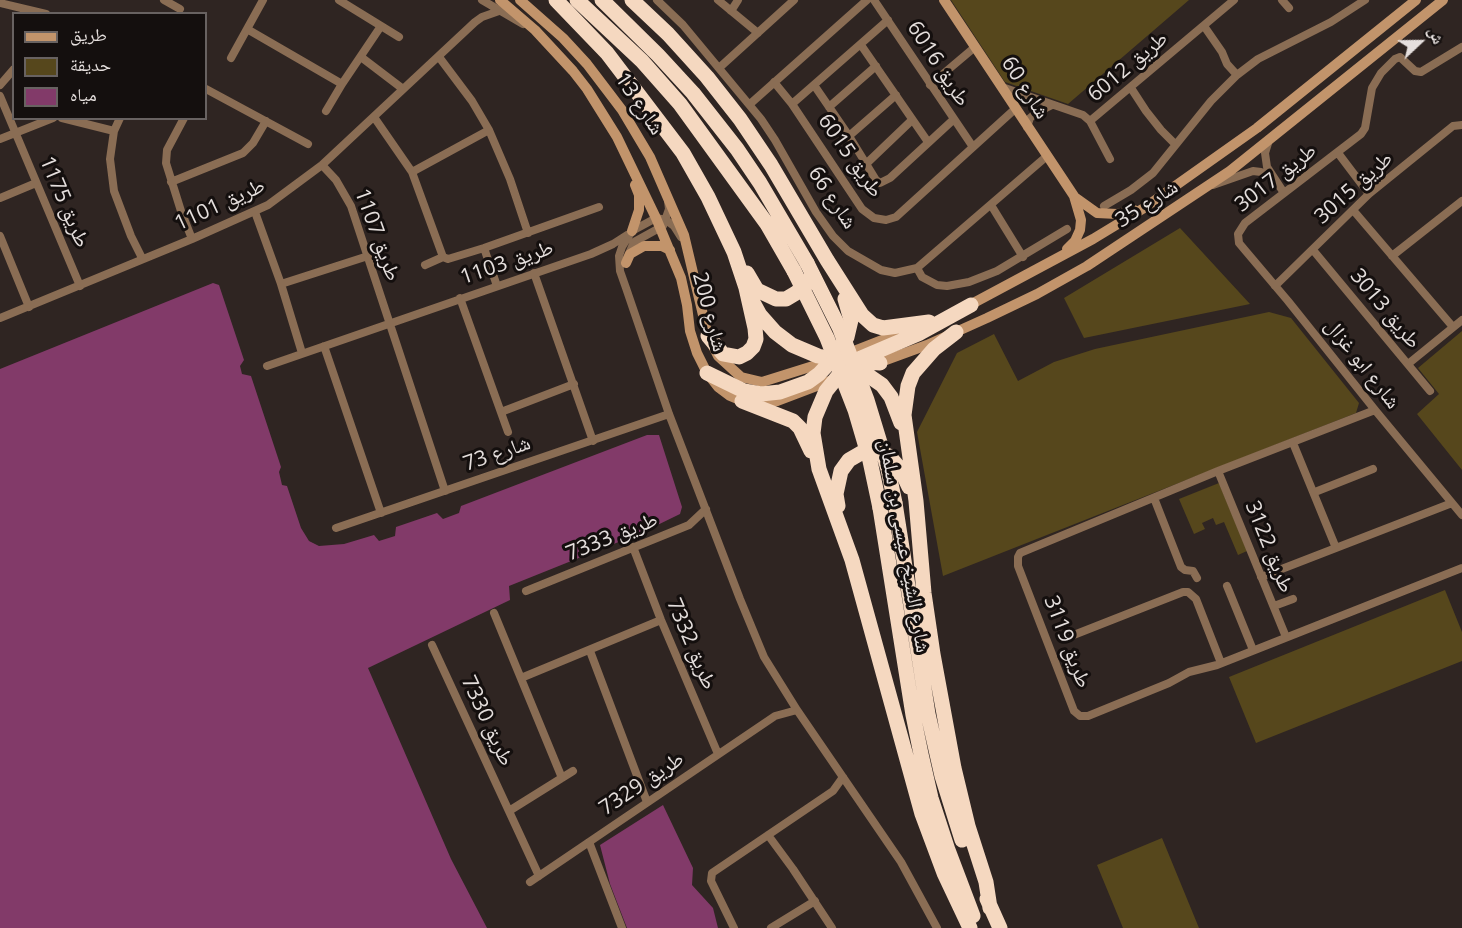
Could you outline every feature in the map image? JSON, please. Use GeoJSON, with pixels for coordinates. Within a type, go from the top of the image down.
{"type":"FeatureCollection","features":[{"type":"Feature","properties":{"kind":"highway"},"geometry":{"type":"LineString","coordinates":[[556,0],[608,53],[683,153],[708,197],[734,252],[757,290],[776,299],[786,299],[796,293],[808,282],[814,267],[809,238],[798,210]]}},
{"type":"Feature","properties":{"kind":"highway","name":"شارع الشيخ عيسى بن سلمان"},"geometry":{"type":"LineString","coordinates":[[577,0],[642,61],[680,104],[801,267],[814,310],[843,376],[870,460],[880,508],[912,715],[921,754],[948,850],[979,928]]}},
{"type":"Feature","properties":{"kind":"highway","name":"شارع الشيخ عيسى بن سلمان"},"geometry":{"type":"LineString","coordinates":[[602,0],[658,54],[693,93],[737,149],[760,183],[801,267],[840,329],[867,400],[888,469],[935,747],[963,842],[1000,928]]}},
{"type":"Feature","properties":{"kind":"highway"},"geometry":{"type":"LineString","coordinates":[[632,0],[668,34],[741,119],[862,315],[873,325],[884,328],[929,322]]}},
{"type":"Feature","properties":{"kind":"highway"},"geometry":{"type":"LineString","coordinates":[[708,336],[723,354],[739,357],[753,347],[756,339],[746,288],[734,252]]}},
{"type":"Feature","properties":{"kind":"highway"},"geometry":{"type":"LineString","coordinates":[[819,469],[813,433],[820,404],[837,368],[851,320],[845,299],[827,261]]}},
{"type":"Feature","properties":{"kind":"highway"},"geometry":{"type":"LineString","coordinates":[[746,288],[760,315],[775,332],[792,345],[818,356],[837,368],[869,376],[882,385],[895,406],[907,440]]}},
{"type":"Feature","properties":{"kind":"highway"},"geometry":{"type":"LineString","coordinates":[[707,373],[744,391],[761,394],[780,392],[920,333],[972,305]]}},
{"type":"Feature","properties":{"kind":"highway"},"geometry":{"type":"LineString","coordinates":[[956,332],[934,349],[913,373],[908,386],[904,416],[933,654],[954,768],[968,826],[986,882],[990,908]]}},
{"type":"Feature","properties":{"kind":"highway"},"geometry":{"type":"LineString","coordinates":[[837,368],[880,363]]}},
{"type":"Feature","properties":{"kind":"highway"},"geometry":{"type":"LineString","coordinates":[[742,401],[792,421],[806,439],[819,469],[842,532],[922,814],[948,881],[970,928]]}},
{"type":"Feature","properties":{"kind":"highway"},"geometry":{"type":"LineString","coordinates":[[842,532],[836,494],[838,477],[849,460],[868,449],[884,453],[901,470],[910,488],[919,531]]}},
{"type":"Feature","properties":{"kind":"street"},"geometry":{"type":"LineString","coordinates":[[164,0],[178,11],[185,0]]}},
{"type":"Feature","properties":{"kind":"street"},"geometry":{"type":"LineString","coordinates":[[231,58],[263,0]]}},
{"type":"Feature","properties":{"kind":"street"},"geometry":{"type":"LineString","coordinates":[[339,0],[399,37]]}},
{"type":"Feature","properties":{"kind":"street"},"geometry":{"type":"LineString","coordinates":[[475,22],[480,0],[500,6]]}},
{"type":"Feature","properties":{"kind":"street","name":"شارع 13"},"geometry":{"type":"LineString","coordinates":[[520,0],[563,38],[587,64],[622,110],[650,157],[684,235],[689,253]]}},
{"type":"Feature","properties":{"kind":"street","name":"شارع 66"},"geometry":{"type":"LineString","coordinates":[[657,0],[683,25],[750,104],[775,140],[816,212],[840,243],[859,257],[887,272],[902,272],[917,268]]}},
{"type":"Feature","properties":{"kind":"street"},"geometry":{"type":"LineString","coordinates":[[718,0],[758,33]]}},
{"type":"Feature","properties":{"kind":"street"},"geometry":{"type":"LineString","coordinates":[[731,11],[738,0]]}},
{"type":"Feature","properties":{"kind":"street"},"geometry":{"type":"LineString","coordinates":[[719,68],[794,0]]}},
{"type":"Feature","properties":{"kind":"street"},"geometry":{"type":"LineString","coordinates":[[750,104],[867,0]]}},
{"type":"Feature","properties":{"kind":"street","name":"طريق 6016"},"geometry":{"type":"LineString","coordinates":[[874,0],[973,147]]}},
{"type":"Feature","properties":{"kind":"street","name":"شارع 60"},"geometry":{"type":"LineString","coordinates":[[944,0],[1074,196]]}},
{"type":"Feature","properties":{"kind":"street","name":"طريق 6012"},"geometry":{"type":"LineString","coordinates":[[1001,87],[1083,116],[1090,122],[1234,0]]}},
{"type":"Feature","properties":{"kind":"street"},"geometry":{"type":"LineString","coordinates":[[1282,0],[1289,8]]}},
{"type":"Feature","properties":{"kind":"street"},"geometry":{"type":"LineString","coordinates":[[1104,206],[1131,190],[1153,172],[1215,96],[1237,75],[1258,59],[1331,22],[1353,3],[1365,0]]}},
{"type":"Feature","properties":{"kind":"street","name":"شارع 35"},"geometry":{"type":"LineString","coordinates":[[837,368],[929,322],[972,305],[1144,208],[1257,128],[1416,0]]}},
{"type":"Feature","properties":{"kind":"street","name":"شارع 35"},"geometry":{"type":"LineString","coordinates":[[880,363],[956,332],[1037,294],[1087,266],[1210,185],[1443,0]]}},
{"type":"Feature","properties":{"kind":"street"},"geometry":{"type":"LineString","coordinates":[[0,3],[33,12]]}},
{"type":"Feature","properties":{"kind":"street","name":"طريق 1101"},"geometry":{"type":"LineString","coordinates":[[0,318],[255,212],[289,191],[322,165],[475,22],[500,6]]}},
{"type":"Feature","properties":{"kind":"street","name":"شارع 13"},"geometry":{"type":"LineString","coordinates":[[500,6],[535,30],[573,71],[617,137],[661,222]]}},
{"type":"Feature","properties":{"kind":"street"},"geometry":{"type":"LineString","coordinates":[[792,104],[888,20]]}},
{"type":"Feature","properties":{"kind":"street"},"geometry":{"type":"LineString","coordinates":[[326,111],[381,26]]}},
{"type":"Feature","properties":{"kind":"street"},"geometry":{"type":"LineString","coordinates":[[1204,26],[1222,52],[1228,66],[1237,75]]}},
{"type":"Feature","properties":{"kind":"street"},"geometry":{"type":"LineString","coordinates":[[247,29],[342,84]]}},
{"type":"Feature","properties":{"kind":"street"},"geometry":{"type":"LineString","coordinates":[[861,45],[928,142]]}},
{"type":"Feature","properties":{"kind":"street"},"geometry":{"type":"LineString","coordinates":[[930,85],[975,47]]}},
{"type":"Feature","properties":{"kind":"street","name":"طريق 3017"},"geometry":{"type":"LineString","coordinates":[[1238,234],[1245,223],[1358,137],[1365,128],[1372,88],[1381,73],[1395,59],[1400,57],[1415,71],[1423,71],[1462,47]]}},
{"type":"Feature","properties":{"kind":"street"},"geometry":{"type":"LineString","coordinates":[[361,57],[403,89]]}},
{"type":"Feature","properties":{"kind":"street"},"geometry":{"type":"LineString","coordinates":[[439,57],[459,82],[489,130],[510,179],[528,232]]}},
{"type":"Feature","properties":{"kind":"street"},"geometry":{"type":"LineString","coordinates":[[829,107],[876,66]]}},
{"type":"Feature","properties":{"kind":"street"},"geometry":{"type":"LineString","coordinates":[[0,85],[12,71]]}},
{"type":"Feature","properties":{"kind":"street","name":"طريق 6015"},"geometry":{"type":"LineString","coordinates":[[774,82],[792,104],[862,209],[874,218],[885,220],[896,217],[1015,109]]}},
{"type":"Feature","properties":{"kind":"street"},"geometry":{"type":"LineString","coordinates":[[814,85],[880,183],[953,120]]}},
{"type":"Feature","properties":{"kind":"street"},"geometry":{"type":"LineString","coordinates":[[1131,88],[1149,116],[1175,144]]}},
{"type":"Feature","properties":{"kind":"street"},"geometry":{"type":"LineString","coordinates":[[207,90],[308,144]]}},
{"type":"Feature","properties":{"kind":"street"},"geometry":{"type":"LineString","coordinates":[[849,136],[896,95]]}},
{"type":"Feature","properties":{"kind":"street","name":"طريق 1175"},"geometry":{"type":"LineString","coordinates":[[0,96],[80,286]]}},
{"type":"Feature","properties":{"kind":"street"},"geometry":{"type":"LineString","coordinates":[[1028,127],[1030,118],[1052,105]]}},
{"type":"Feature","properties":{"kind":"street"},"geometry":{"type":"LineString","coordinates":[[599,108],[598,116],[620,153],[639,195],[639,210],[632,231],[619,256],[620,271],[669,414],[740,599],[764,657],[797,710],[901,862],[937,928]]}},
{"type":"Feature","properties":{"kind":"street"},"geometry":{"type":"LineString","coordinates":[[374,117],[412,172],[443,258]]}},
{"type":"Feature","properties":{"kind":"street"},"geometry":{"type":"LineString","coordinates":[[0,139],[47,120]]}},
{"type":"Feature","properties":{"kind":"street"},"geometry":{"type":"LineString","coordinates":[[71,120],[114,131]]}},
{"type":"Feature","properties":{"kind":"street"},"geometry":{"type":"LineString","coordinates":[[119,120],[114,131],[110,159],[114,191],[142,258]]}},
{"type":"Feature","properties":{"kind":"street"},"geometry":{"type":"LineString","coordinates":[[183,120],[166,156],[171,182],[192,239]]}},
{"type":"Feature","properties":{"kind":"street"},"geometry":{"type":"LineString","coordinates":[[866,164],[912,120]]}},
{"type":"Feature","properties":{"kind":"street"},"geometry":{"type":"LineString","coordinates":[[171,182],[243,153],[253,143],[266,121]]}},
{"type":"Feature","properties":{"kind":"street"},"geometry":{"type":"LineString","coordinates":[[1090,122],[1110,159]]}},
{"type":"Feature","properties":{"kind":"street","name":"طريق 3015"},"geometry":{"type":"LineString","coordinates":[[1275,286],[1369,194],[1453,126],[1462,125]]}},
{"type":"Feature","properties":{"kind":"street"},"geometry":{"type":"LineString","coordinates":[[412,172],[489,130]]}},
{"type":"Feature","properties":{"kind":"street"},"geometry":{"type":"LineString","coordinates":[[1269,140],[1265,160],[1284,193]]}},
{"type":"Feature","properties":{"kind":"street","name":"طريق 3017"},"geometry":{"type":"LineString","coordinates":[[1338,153],[1369,194]]}},
{"type":"Feature","properties":{"kind":"street"},"geometry":{"type":"LineString","coordinates":[[1047,156],[917,268],[922,277],[932,283],[947,286],[969,282],[1023,257],[1067,229]]}},
{"type":"Feature","properties":{"kind":"street","name":"طريق 1107"},"geometry":{"type":"LineString","coordinates":[[322,165],[346,197],[390,323]]}},
{"type":"Feature","properties":{"kind":"street"},"geometry":{"type":"LineString","coordinates":[[1210,185],[1253,171],[1261,172],[1274,179]]}},
{"type":"Feature","properties":{"kind":"street"},"geometry":{"type":"LineString","coordinates":[[0,198],[36,183]]}},
{"type":"Feature","properties":{"kind":"street","name":"شارع 200"},"geometry":{"type":"LineString","coordinates":[[668,196],[669,209],[661,222],[681,278],[690,331],[697,353],[707,373],[718,387],[742,401],[759,404],[777,401],[837,368]]}},
{"type":"Feature","properties":{"kind":"street"},"geometry":{"type":"LineString","coordinates":[[1074,196],[1097,213],[1117,214],[1144,208]]}},
{"type":"Feature","properties":{"kind":"street"},"geometry":{"type":"LineString","coordinates":[[1058,258],[1075,241],[1080,230],[1080,211],[1074,196]]}},
{"type":"Feature","properties":{"kind":"street"},"geometry":{"type":"LineString","coordinates":[[990,205],[1023,257]]}},
{"type":"Feature","properties":{"kind":"street"},"geometry":{"type":"LineString","coordinates":[[1392,256],[1461,205]]}},
{"type":"Feature","properties":{"kind":"street"},"geometry":{"type":"LineString","coordinates":[[425,265],[484,248],[599,207]]}},
{"type":"Feature","properties":{"kind":"street"},"geometry":{"type":"LineString","coordinates":[[1353,210],[1453,327]]}},
{"type":"Feature","properties":{"kind":"street"},"geometry":{"type":"LineString","coordinates":[[255,212],[281,284],[302,353]]}},
{"type":"Feature","properties":{"kind":"street"},"geometry":{"type":"LineString","coordinates":[[632,231],[661,222]]}},
{"type":"Feature","properties":{"kind":"street"},"geometry":{"type":"LineString","coordinates":[[626,288],[628,252],[634,242],[661,222]]}},
{"type":"Feature","properties":{"kind":"street","name":"شارع 200"},"geometry":{"type":"LineString","coordinates":[[661,222],[674,226],[689,253],[708,336],[718,356],[729,368],[741,377],[754,381],[769,381],[837,368]]}},
{"type":"Feature","properties":{"kind":"street","name":"طريق 1103"},"geometry":{"type":"LineString","coordinates":[[267,366],[602,250],[632,231]]}},
{"type":"Feature","properties":{"kind":"street","name":"شارع ابو غزال"},"geometry":{"type":"LineString","coordinates":[[1238,234],[1239,243],[1462,515]]}},
{"type":"Feature","properties":{"kind":"street"},"geometry":{"type":"LineString","coordinates":[[0,236],[29,306]]}},
{"type":"Feature","properties":{"kind":"street"},"geometry":{"type":"LineString","coordinates":[[626,263],[630,254],[644,246],[662,246],[670,250]]}},
{"type":"Feature","properties":{"kind":"street"},"geometry":{"type":"LineString","coordinates":[[484,248],[497,286]]}},
{"type":"Feature","properties":{"kind":"street","name":"طريق 3013"},"geometry":{"type":"LineString","coordinates":[[1313,250],[1430,391]]}},
{"type":"Feature","properties":{"kind":"street"},"geometry":{"type":"LineString","coordinates":[[281,284],[368,256]]}},
{"type":"Feature","properties":{"kind":"street"},"geometry":{"type":"LineString","coordinates":[[534,273],[593,441]]}},
{"type":"Feature","properties":{"kind":"street"},"geometry":{"type":"LineString","coordinates":[[460,298],[508,432]]}},
{"type":"Feature","properties":{"kind":"street"},"geometry":{"type":"LineString","coordinates":[[1408,364],[1462,320]]}},
{"type":"Feature","properties":{"kind":"street"},"geometry":{"type":"LineString","coordinates":[[390,323],[445,491]]}},
{"type":"Feature","properties":{"kind":"street"},"geometry":{"type":"LineString","coordinates":[[324,346],[381,513]]}},
{"type":"Feature","properties":{"kind":"street"},"geometry":{"type":"LineString","coordinates":[[501,412],[574,384]]}},
{"type":"Feature","properties":{"kind":"street","name":"طريق 3119"},"geometry":{"type":"LineString","coordinates":[[1375,410],[1024,550],[1018,556],[1018,566],[1074,711],[1080,716],[1088,716],[1169,683],[1189,672],[1221,663],[1462,568]]}},
{"type":"Feature","properties":{"kind":"street","name":"شارع 73"},"geometry":{"type":"LineString","coordinates":[[336,528],[669,414]]}},
{"type":"Feature","properties":{"kind":"street"},"geometry":{"type":"LineString","coordinates":[[1293,443],[1336,548]]}},
{"type":"Feature","properties":{"kind":"street"},"geometry":{"type":"LineString","coordinates":[[1315,492],[1373,469]]}},
{"type":"Feature","properties":{"kind":"street","name":"طريق 3122"},"geometry":{"type":"LineString","coordinates":[[1218,471],[1286,638]]}},
{"type":"Feature","properties":{"kind":"street"},"geometry":{"type":"LineString","coordinates":[[1154,498],[1181,567],[1192,572],[1197,578]]}},
{"type":"Feature","properties":{"kind":"street"},"geometry":{"type":"LineString","coordinates":[[1261,577],[1452,503]]}},
{"type":"Feature","properties":{"kind":"street","name":"طريق 7333"},"geometry":{"type":"LineString","coordinates":[[526,591],[689,525],[706,509]]}},
{"type":"Feature","properties":{"kind":"street"},"geometry":{"type":"LineString","coordinates":[[689,525],[711,523]]}},
{"type":"Feature","properties":{"kind":"street","name":"طريق 7332"},"geometry":{"type":"LineString","coordinates":[[633,547],[661,620],[718,754]]}},
{"type":"Feature","properties":{"kind":"street"},"geometry":{"type":"LineString","coordinates":[[1227,586],[1253,650]]}},
{"type":"Feature","properties":{"kind":"street"},"geometry":{"type":"LineString","coordinates":[[1066,638],[1188,591],[1195,596],[1221,663]]}},
{"type":"Feature","properties":{"kind":"street"},"geometry":{"type":"LineString","coordinates":[[1274,606],[1293,599]]}},
{"type":"Feature","properties":{"kind":"street"},"geometry":{"type":"LineString","coordinates":[[494,613],[562,778]]}},
{"type":"Feature","properties":{"kind":"street"},"geometry":{"type":"LineString","coordinates":[[521,678],[661,620]]}},
{"type":"Feature","properties":{"kind":"street","name":"طريق 7330"},"geometry":{"type":"LineString","coordinates":[[432,645],[539,876]]}},
{"type":"Feature","properties":{"kind":"street"},"geometry":{"type":"LineString","coordinates":[[590,651],[647,802]]}},
{"type":"Feature","properties":{"kind":"street","name":"طريق 7329"},"geometry":{"type":"LineString","coordinates":[[775,716],[789,697]]}},
{"type":"Feature","properties":{"kind":"street","name":"طريق 7329"},"geometry":{"type":"LineString","coordinates":[[530,882],[775,716],[797,710]]}},
{"type":"Feature","properties":{"kind":"street"},"geometry":{"type":"LineString","coordinates":[[509,811],[573,771]]}},
{"type":"Feature","properties":{"kind":"street"},"geometry":{"type":"LineString","coordinates":[[734,928],[713,885],[711,877],[715,870],[832,791],[843,777]]}},
{"type":"Feature","properties":{"kind":"street"},"geometry":{"type":"LineString","coordinates":[[832,791],[850,788]]}},
{"type":"Feature","properties":{"kind":"street"},"geometry":{"type":"LineString","coordinates":[[768,835],[832,928]]}},
{"type":"Feature","properties":{"kind":"street"},"geometry":{"type":"LineString","coordinates":[[589,842],[622,928]]}},
{"type":"Feature","properties":{"kind":"street"},"geometry":{"type":"LineString","coordinates":[[771,928],[815,901]]}},
{"type":"Feature","properties":{"kind":"green space"},"geometry":{"type":"Polygon","coordinates":[[[951,0],[1189,0],[1068,104],[1005,82],[951,0]]]}},
{"type":"Feature","properties":{"kind":"green space"},"geometry":{"type":"Polygon","coordinates":[[[1180,228],[1250,304],[1084,338],[1064,298],[1180,228]]]}},
{"type":"Feature","properties":{"kind":"green space"},"geometry":{"type":"Polygon","coordinates":[[[1269,312],[1291,318],[1359,403],[1356,413],[943,576],[917,432],[957,353],[994,334],[1018,381],[1054,362],[1095,349],[1269,312]]]}},
{"type":"Feature","properties":{"kind":"green space"},"geometry":{"type":"Polygon","coordinates":[[[1462,331],[1462,470],[1417,414],[1439,394],[1418,368],[1462,331]]]}},
{"type":"Feature","properties":{"kind":"green space"},"geometry":{"type":"Polygon","coordinates":[[[1219,483],[1247,551],[1238,555],[1224,522],[1216,525],[1213,518],[1202,523],[1205,529],[1194,534],[1179,499],[1219,483]]]}},
{"type":"Feature","properties":{"kind":"green space"},"geometry":{"type":"Polygon","coordinates":[[[1445,590],[1462,632],[1462,661],[1256,743],[1229,677],[1445,590]]]}},
{"type":"Feature","properties":{"kind":"green space"},"geometry":{"type":"Polygon","coordinates":[[[1162,838],[1199,928],[1123,928],[1097,865],[1162,838]]]}},
{"type":"Feature","properties":{"kind":"water"},"geometry":{"type":"Polygon","coordinates":[[[213,283],[219,285],[244,360],[240,366],[242,374],[251,376],[281,467],[279,472],[282,485],[287,486],[301,528],[309,541],[319,546],[344,544],[374,535],[379,541],[395,536],[396,527],[437,513],[443,519],[459,513],[461,506],[647,435],[659,435],[682,507],[680,514],[641,533],[509,586],[510,600],[368,668],[451,859],[487,928],[0,928],[0,369],[213,283]]]}},
{"type":"Feature","properties":{"kind":"water"},"geometry":{"type":"Polygon","coordinates":[[[663,805],[693,868],[692,885],[713,908],[718,928],[627,928],[610,884],[600,845],[663,805]]]}}]}
